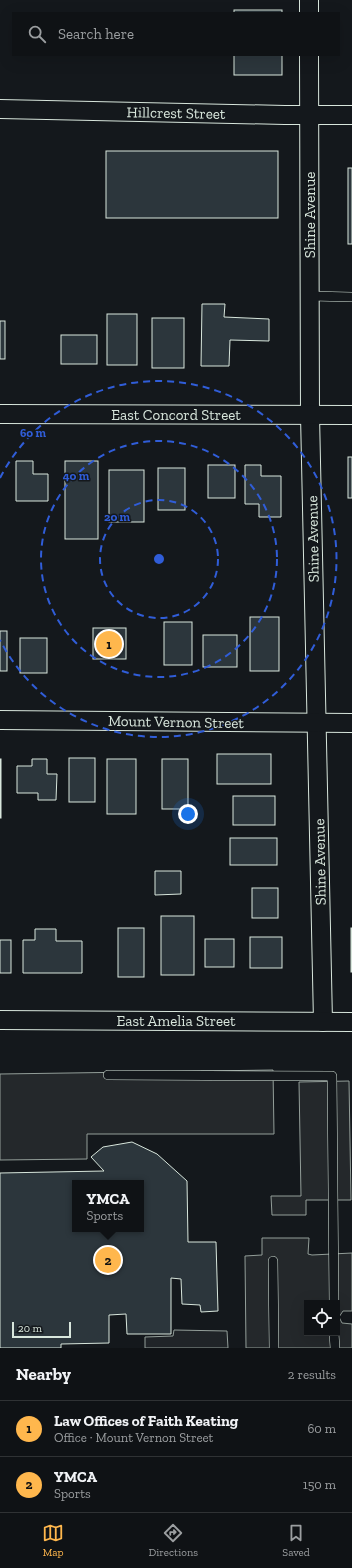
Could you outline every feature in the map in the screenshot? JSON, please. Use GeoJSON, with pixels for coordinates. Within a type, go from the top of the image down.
{"type":"FeatureCollection","features":[{"type":"Feature","properties":{"kind":"street"},"geometry":{"type":"LineString","coordinates":[[308,0],[308,12]]}},
{"type":"Feature","properties":{"kind":"street","name":"Shine Avenue"},"geometry":{"type":"LineString","coordinates":[[308,56],[310,415],[323,1022]]}},
{"type":"Feature","properties":{"kind":"street","name":"Hillcrest Street"},"geometry":{"type":"LineString","coordinates":[[0,109],[352,115]]}},
{"type":"Feature","properties":{"kind":"street","name":"East Concord Street"},"geometry":{"type":"LineString","coordinates":[[0,414],[352,415]]}},
{"type":"Feature","properties":{"kind":"street","name":"Mount Vernon Street"},"geometry":{"type":"LineString","coordinates":[[0,720],[317,724],[352,723]]}},
{"type":"Feature","properties":{"kind":"street","name":"East Amelia Street"},"geometry":{"type":"LineString","coordinates":[[0,1020],[352,1022]]}},
{"type":"Feature","properties":{"kind":"lane"},"geometry":{"type":"LineString","coordinates":[[310,296],[352,297]]}},
{"type":"Feature","properties":{"kind":"lane"},"geometry":{"type":"LineString","coordinates":[[108,1075],[332,1076],[334,1300]]}},
{"type":"Feature","properties":{"kind":"lane"},"geometry":{"type":"LineString","coordinates":[[273,1261],[274,1348]]}},
{"type":"Feature","properties":{"kind":"lane"},"geometry":{"type":"LineString","coordinates":[[334,1336],[335,1348]]}},
{"type":"Feature","properties":{"kind":"shaded area"},"geometry":{"type":"Polygon","coordinates":[[[273,1070],[274,1134],[87,1134],[87,1159],[0,1160],[0,1074],[273,1070]]]}},
{"type":"Feature","properties":{"kind":"shaded area"},"geometry":{"type":"Polygon","coordinates":[[[349,1081],[351,1200],[306,1200],[306,1215],[272,1215],[271,1196],[301,1196],[299,1082],[349,1081]]]}},
{"type":"Feature","properties":{"kind":"shaded area"},"geometry":{"type":"Polygon","coordinates":[[[262,1238],[309,1238],[308,1254],[312,1255],[352,1253],[352,1311],[343,1311],[340,1316],[340,1300],[304,1300],[304,1336],[340,1336],[340,1319],[342,1323],[352,1324],[352,1348],[246,1348],[245,1256],[262,1255],[262,1238]]]}},
{"type":"Feature","properties":{"kind":"shaded area"},"geometry":{"type":"Polygon","coordinates":[[[174,1330],[227,1331],[228,1348],[145,1348],[145,1337],[173,1336],[174,1330]]]}},
{"type":"Feature","properties":{"kind":"building"},"geometry":{"type":"Polygon","coordinates":[[[234,10],[282,10],[282,12],[234,12],[234,10]]]}},
{"type":"Feature","properties":{"kind":"building"},"geometry":{"type":"Polygon","coordinates":[[[234,56],[282,56],[282,75],[234,75],[234,56]]]}},
{"type":"Feature","properties":{"kind":"building"},"geometry":{"type":"Polygon","coordinates":[[[106,151],[278,151],[278,218],[106,218],[106,151]]]}},
{"type":"Feature","properties":{"kind":"building"},"geometry":{"type":"Polygon","coordinates":[[[348,168],[352,168],[352,244],[348,244],[348,168]]]}},
{"type":"Feature","properties":{"kind":"building"},"geometry":{"type":"Polygon","coordinates":[[[202,304],[225,304],[224,317],[269,319],[269,341],[230,340],[229,366],[201,366],[202,304]]]}},
{"type":"Feature","properties":{"kind":"building"},"geometry":{"type":"Polygon","coordinates":[[[107,314],[137,314],[137,365],[107,365],[107,314]]]}},
{"type":"Feature","properties":{"kind":"building"},"geometry":{"type":"Polygon","coordinates":[[[152,318],[184,318],[184,368],[152,368],[152,318]]]}},
{"type":"Feature","properties":{"kind":"building"},"geometry":{"type":"Polygon","coordinates":[[[0,321],[5,321],[5,359],[0,359],[0,321]]]}},
{"type":"Feature","properties":{"kind":"building"},"geometry":{"type":"Polygon","coordinates":[[[61,335],[97,335],[97,364],[61,364],[61,335]]]}},
{"type":"Feature","properties":{"kind":"building"},"geometry":{"type":"Polygon","coordinates":[[[348,457],[352,457],[352,498],[348,498],[348,457]]]}},
{"type":"Feature","properties":{"kind":"building"},"geometry":{"type":"Polygon","coordinates":[[[16,461],[33,461],[33,474],[48,474],[48,501],[16,501],[16,461]]]}},
{"type":"Feature","properties":{"kind":"building"},"geometry":{"type":"Polygon","coordinates":[[[65,461],[98,461],[98,539],[65,539],[65,461]]]}},
{"type":"Feature","properties":{"kind":"building"},"geometry":{"type":"Polygon","coordinates":[[[208,465],[235,465],[235,498],[208,498],[208,465]]]}},
{"type":"Feature","properties":{"kind":"building"},"geometry":{"type":"Polygon","coordinates":[[[245,465],[261,465],[261,476],[281,476],[281,517],[259,517],[259,504],[245,504],[245,465]]]}},
{"type":"Feature","properties":{"kind":"building"},"geometry":{"type":"Polygon","coordinates":[[[158,468],[185,468],[185,510],[158,510],[158,468]]]}},
{"type":"Feature","properties":{"kind":"building"},"geometry":{"type":"Polygon","coordinates":[[[109,470],[144,470],[144,522],[109,522],[109,470]]]}},
{"type":"Feature","properties":{"kind":"building"},"geometry":{"type":"Polygon","coordinates":[[[250,617],[279,617],[279,671],[250,671],[250,617]]]}},
{"type":"Feature","properties":{"kind":"building"},"geometry":{"type":"Polygon","coordinates":[[[164,622],[192,622],[192,665],[164,665],[164,622]]]}},
{"type":"Feature","properties":{"kind":"building"},"geometry":{"type":"Polygon","coordinates":[[[93,628],[126,628],[126,659],[93,659],[93,628]]]}},
{"type":"Feature","properties":{"kind":"building"},"geometry":{"type":"Polygon","coordinates":[[[0,631],[7,631],[7,671],[0,671],[0,631]]]}},
{"type":"Feature","properties":{"kind":"building"},"geometry":{"type":"Polygon","coordinates":[[[203,635],[237,635],[237,667],[203,667],[203,635]]]}},
{"type":"Feature","properties":{"kind":"building"},"geometry":{"type":"Polygon","coordinates":[[[20,638],[47,638],[47,673],[20,673],[20,638]]]}},
{"type":"Feature","properties":{"kind":"building"},"geometry":{"type":"Polygon","coordinates":[[[217,754],[271,754],[271,784],[217,784],[217,754]]]}},
{"type":"Feature","properties":{"kind":"building"},"geometry":{"type":"Polygon","coordinates":[[[69,758],[95,758],[95,802],[69,802],[69,758]]]}},
{"type":"Feature","properties":{"kind":"building"},"geometry":{"type":"Polygon","coordinates":[[[1,759],[1,818],[0,818],[1,759]]]}},
{"type":"Feature","properties":{"kind":"building"},"geometry":{"type":"Polygon","coordinates":[[[32,759],[47,759],[47,774],[57,774],[56,800],[38,800],[38,793],[17,793],[17,766],[32,766],[32,759]]]}},
{"type":"Feature","properties":{"kind":"building"},"geometry":{"type":"Polygon","coordinates":[[[107,759],[136,759],[136,814],[107,814],[107,759]]]}},
{"type":"Feature","properties":{"kind":"building"},"geometry":{"type":"Polygon","coordinates":[[[162,759],[188,759],[188,809],[162,809],[162,759]]]}},
{"type":"Feature","properties":{"kind":"building"},"geometry":{"type":"Polygon","coordinates":[[[233,796],[275,796],[275,825],[233,825],[233,796]]]}},
{"type":"Feature","properties":{"kind":"building"},"geometry":{"type":"Polygon","coordinates":[[[230,838],[277,838],[277,865],[230,865],[230,838]]]}},
{"type":"Feature","properties":{"kind":"building"},"geometry":{"type":"Polygon","coordinates":[[[155,871],[181,871],[181,894],[155,895],[155,871]]]}},
{"type":"Feature","properties":{"kind":"building"},"geometry":{"type":"Polygon","coordinates":[[[252,888],[278,888],[278,918],[252,918],[252,888]]]}},
{"type":"Feature","properties":{"kind":"building"},"geometry":{"type":"Polygon","coordinates":[[[161,916],[194,916],[194,975],[161,975],[161,916]]]}},
{"type":"Feature","properties":{"kind":"building"},"geometry":{"type":"Polygon","coordinates":[[[118,928],[144,928],[144,977],[118,977],[118,928]]]}},
{"type":"Feature","properties":{"kind":"building"},"geometry":{"type":"Polygon","coordinates":[[[352,928],[352,972],[351,972],[352,928]]]}},
{"type":"Feature","properties":{"kind":"building"},"geometry":{"type":"Polygon","coordinates":[[[35,929],[56,929],[56,941],[82,941],[82,973],[23,973],[23,940],[35,940],[35,929]]]}},
{"type":"Feature","properties":{"kind":"building"},"geometry":{"type":"Polygon","coordinates":[[[250,937],[282,937],[282,968],[250,968],[250,937]]]}},
{"type":"Feature","properties":{"kind":"building"},"geometry":{"type":"Polygon","coordinates":[[[205,939],[234,939],[234,967],[205,967],[205,939]]]}},
{"type":"Feature","properties":{"kind":"building"},"geometry":{"type":"Polygon","coordinates":[[[0,940],[11,940],[11,973],[0,973],[0,940]]]}},
{"type":"Feature","properties":{"kind":"building"},"geometry":{"type":"Polygon","coordinates":[[[132,1142],[157,1154],[187,1181],[188,1242],[216,1242],[218,1311],[201,1312],[200,1305],[182,1304],[181,1279],[171,1278],[171,1334],[127,1334],[126,1314],[109,1315],[109,1343],[61,1344],[61,1348],[0,1348],[0,1173],[104,1171],[91,1157],[103,1147],[132,1142]]]}},
{"type":"Feature","properties":{"kind":"place","name":"Law Offices of Faith Keating"},"geometry":{"type":"Point","coordinates":[109,644]}},
{"type":"Feature","properties":{"kind":"place","name":"YMCA"},"geometry":{"type":"Point","coordinates":[108,1260]}}]}
